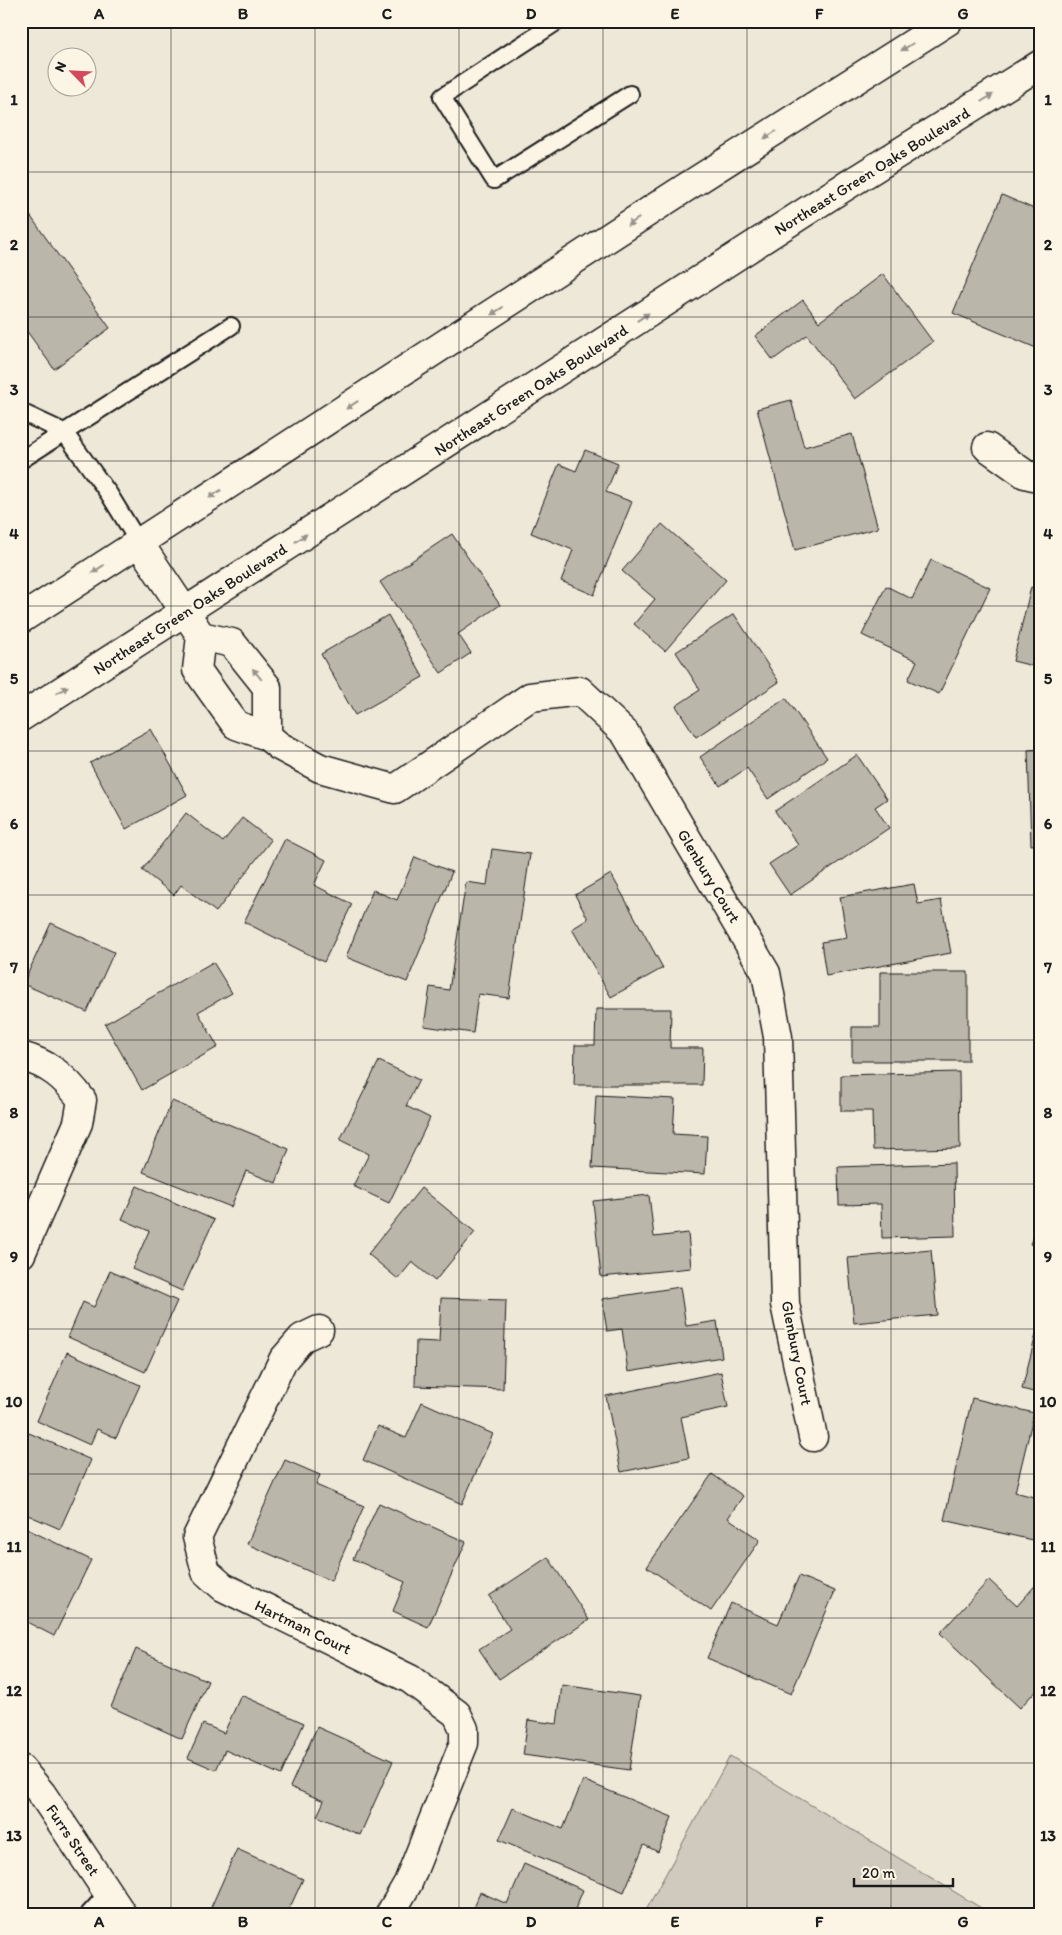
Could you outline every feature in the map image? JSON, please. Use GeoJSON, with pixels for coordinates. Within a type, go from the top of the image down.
{"type":"FeatureCollection","features":[{"type":"Feature","properties":{"kind":"street"},"geometry":{"type":"LineString","coordinates":[[21,619],[694,183],[948,21]]}},
{"type":"Feature","properties":{"kind":"street","name":"Northeast Green Oaks Boulevard"},"geometry":{"type":"LineString","coordinates":[[21,717],[839,191],[1041,64]]}},
{"type":"Feature","properties":{"kind":"street"},"geometry":{"type":"LineString","coordinates":[[987,447],[1025,474],[1041,478]]}},
{"type":"Feature","properties":{"kind":"street"},"geometry":{"type":"LineString","coordinates":[[139,543],[201,636],[232,643],[268,687],[267,736]]}},
{"type":"Feature","properties":{"kind":"street","name":"Glenbury Court"},"geometry":{"type":"LineString","coordinates":[[201,636],[197,670],[236,725],[267,736],[279,746],[320,768],[395,789],[530,697],[580,691],[625,733],[766,973],[778,1037],[786,1304],[813,1437]]}},
{"type":"Feature","properties":{"kind":"street"},"geometry":{"type":"LineString","coordinates":[[21,1056],[41,1062],[71,1084],[82,1100],[78,1122],[21,1254]]}},
{"type":"Feature","properties":{"kind":"street","name":"Hartman Court"},"geometry":{"type":"LineString","coordinates":[[319,1330],[302,1338],[283,1360],[196,1537],[206,1572],[223,1587],[410,1679],[456,1714],[464,1729],[464,1743],[408,1883],[390,1914]]}},
{"type":"Feature","properties":{"kind":"street","name":"Furrs Street"},"geometry":{"type":"LineString","coordinates":[[21,1769],[42,1794],[115,1903]]}},
{"type":"Feature","properties":{"kind":"lane"},"geometry":{"type":"LineString","coordinates":[[558,21],[442,97],[494,180],[630,94]]}},
{"type":"Feature","properties":{"kind":"lane"},"geometry":{"type":"LineString","coordinates":[[21,460],[231,326]]}},
{"type":"Feature","properties":{"kind":"lane"},"geometry":{"type":"LineString","coordinates":[[21,412],[64,432],[109,494],[139,543]]}},
{"type":"Feature","properties":{"kind":"lane"},"geometry":{"type":"LineString","coordinates":[[89,1914],[115,1903]]}},
{"type":"Feature","properties":{"kind":"shaded area"},"geometry":{"type":"Polygon","coordinates":[[[730,1756],[991,1914],[644,1914],[730,1756]]]}},
{"type":"Feature","properties":{"kind":"building"},"geometry":{"type":"Polygon","coordinates":[[[1002,195],[1041,212],[1041,240],[1038,247],[1041,248],[1041,350],[953,313],[1002,195]]]}},
{"type":"Feature","properties":{"kind":"building"},"geometry":{"type":"Polygon","coordinates":[[[24,207],[110,328],[54,369],[21,323],[21,209],[24,207]]]}},
{"type":"Feature","properties":{"kind":"building"},"geometry":{"type":"Polygon","coordinates":[[[883,274],[933,342],[855,399],[807,335],[773,360],[755,336],[803,300],[819,322],[883,274]]]}},
{"type":"Feature","properties":{"kind":"building"},"geometry":{"type":"Polygon","coordinates":[[[791,400],[804,447],[852,434],[878,528],[795,550],[757,409],[791,400]]]}},
{"type":"Feature","properties":{"kind":"building"},"geometry":{"type":"Polygon","coordinates":[[[585,450],[618,463],[606,492],[632,502],[594,595],[561,581],[573,550],[531,533],[559,464],[576,471],[585,450]]]}},
{"type":"Feature","properties":{"kind":"building"},"geometry":{"type":"Polygon","coordinates":[[[662,524],[726,580],[665,651],[634,624],[655,599],[622,571],[662,524]]]}},
{"type":"Feature","properties":{"kind":"building"},"geometry":{"type":"Polygon","coordinates":[[[452,534],[500,605],[458,634],[471,653],[441,673],[380,582],[452,534]]]}},
{"type":"Feature","properties":{"kind":"building"},"geometry":{"type":"Polygon","coordinates":[[[931,560],[990,588],[939,694],[908,680],[917,661],[862,635],[886,586],[912,599],[931,560]]]}},
{"type":"Feature","properties":{"kind":"building"},"geometry":{"type":"Polygon","coordinates":[[[1031,587],[1041,590],[1041,668],[1013,661],[1031,587]]]}},
{"type":"Feature","properties":{"kind":"building"},"geometry":{"type":"Polygon","coordinates":[[[734,614],[779,682],[696,737],[676,706],[700,690],[676,652],[734,614]]]}},
{"type":"Feature","properties":{"kind":"building"},"geometry":{"type":"Polygon","coordinates":[[[388,615],[423,677],[355,715],[321,654],[388,615]]]}},
{"type":"Feature","properties":{"kind":"building"},"geometry":{"type":"Polygon","coordinates":[[[786,698],[827,758],[768,799],[747,768],[720,786],[700,757],[786,698]]]}},
{"type":"Feature","properties":{"kind":"building"},"geometry":{"type":"Polygon","coordinates":[[[151,729],[187,795],[126,829],[90,763],[151,729]]]}},
{"type":"Feature","properties":{"kind":"building"},"geometry":{"type":"Polygon","coordinates":[[[1041,749],[1041,844],[1031,845],[1028,750],[1041,749]]]}},
{"type":"Feature","properties":{"kind":"building"},"geometry":{"type":"Polygon","coordinates":[[[857,755],[887,799],[875,807],[889,828],[790,895],[769,864],[798,845],[775,811],[857,755]]]}},
{"type":"Feature","properties":{"kind":"building"},"geometry":{"type":"Polygon","coordinates":[[[186,813],[223,842],[242,818],[271,840],[216,912],[181,885],[174,895],[142,870],[186,813]]]}},
{"type":"Feature","properties":{"kind":"building"},"geometry":{"type":"Polygon","coordinates":[[[285,839],[326,860],[314,885],[352,904],[324,962],[244,922],[285,839]]]}},
{"type":"Feature","properties":{"kind":"building"},"geometry":{"type":"Polygon","coordinates":[[[492,849],[530,854],[509,998],[478,994],[473,1033],[424,1026],[430,987],[449,990],[466,882],[487,885],[492,849]]]}},
{"type":"Feature","properties":{"kind":"building"},"geometry":{"type":"Polygon","coordinates":[[[415,857],[452,872],[407,982],[346,957],[373,890],[397,900],[415,857]]]}},
{"type":"Feature","properties":{"kind":"building"},"geometry":{"type":"Polygon","coordinates":[[[611,874],[663,968],[611,997],[572,929],[588,919],[575,895],[611,874]]]}},
{"type":"Feature","properties":{"kind":"building"},"geometry":{"type":"Polygon","coordinates":[[[914,884],[918,904],[941,900],[951,953],[826,976],[821,942],[847,938],[840,897],[914,884]]]}},
{"type":"Feature","properties":{"kind":"building"},"geometry":{"type":"Polygon","coordinates":[[[51,923],[114,952],[87,1012],[23,984],[51,923]]]}},
{"type":"Feature","properties":{"kind":"building"},"geometry":{"type":"Polygon","coordinates":[[[213,962],[232,993],[198,1012],[218,1047],[142,1090],[105,1024],[213,962]]]}},
{"type":"Feature","properties":{"kind":"building"},"geometry":{"type":"Polygon","coordinates":[[[880,972],[968,972],[968,1061],[852,1061],[852,1027],[880,1027],[880,972]]]}},
{"type":"Feature","properties":{"kind":"building"},"geometry":{"type":"Polygon","coordinates":[[[596,1009],[671,1009],[670,1048],[703,1048],[702,1085],[574,1085],[575,1045],[595,1045],[596,1009]]]}},
{"type":"Feature","properties":{"kind":"building"},"geometry":{"type":"Polygon","coordinates":[[[379,1061],[419,1080],[406,1106],[430,1118],[389,1203],[353,1186],[369,1154],[340,1140],[379,1061]]]}},
{"type":"Feature","properties":{"kind":"building"},"geometry":{"type":"Polygon","coordinates":[[[959,1072],[960,1148],[873,1150],[872,1111],[841,1111],[841,1075],[959,1072]]]}},
{"type":"Feature","properties":{"kind":"building"},"geometry":{"type":"Polygon","coordinates":[[[596,1095],[675,1099],[673,1134],[707,1136],[705,1174],[592,1168],[596,1095]]]}},
{"type":"Feature","properties":{"kind":"building"},"geometry":{"type":"Polygon","coordinates":[[[172,1101],[289,1149],[276,1183],[246,1171],[231,1207],[143,1172],[172,1101]]]}},
{"type":"Feature","properties":{"kind":"building"},"geometry":{"type":"Polygon","coordinates":[[[954,1163],[955,1236],[882,1238],[881,1204],[839,1205],[838,1167],[954,1163]]]}},
{"type":"Feature","properties":{"kind":"building"},"geometry":{"type":"Polygon","coordinates":[[[137,1186],[214,1220],[182,1291],[132,1269],[149,1231],[122,1219],[137,1186]]]}},
{"type":"Feature","properties":{"kind":"building"},"geometry":{"type":"Polygon","coordinates":[[[421,1188],[475,1232],[435,1281],[412,1262],[398,1279],[368,1254],[421,1188]]]}},
{"type":"Feature","properties":{"kind":"building"},"geometry":{"type":"Polygon","coordinates":[[[649,1195],[654,1237],[688,1233],[691,1268],[601,1277],[593,1201],[649,1195]]]}},
{"type":"Feature","properties":{"kind":"building"},"geometry":{"type":"Polygon","coordinates":[[[1041,1216],[1041,1249],[1030,1244],[1041,1216]]]}},
{"type":"Feature","properties":{"kind":"building"},"geometry":{"type":"Polygon","coordinates":[[[931,1250],[937,1315],[854,1323],[848,1258],[931,1250]]]}},
{"type":"Feature","properties":{"kind":"building"},"geometry":{"type":"Polygon","coordinates":[[[110,1271],[177,1301],[145,1372],[68,1337],[83,1302],[94,1307],[110,1271]]]}},
{"type":"Feature","properties":{"kind":"building"},"geometry":{"type":"Polygon","coordinates":[[[680,1287],[686,1326],[717,1321],[722,1357],[628,1372],[622,1329],[607,1331],[602,1299],[680,1287]]]}},
{"type":"Feature","properties":{"kind":"building"},"geometry":{"type":"Polygon","coordinates":[[[441,1298],[506,1300],[503,1389],[415,1386],[416,1341],[439,1342],[441,1298]]]}},
{"type":"Feature","properties":{"kind":"building"},"geometry":{"type":"Polygon","coordinates":[[[1041,1315],[1041,1394],[1022,1389],[1041,1315]]]}},
{"type":"Feature","properties":{"kind":"building"},"geometry":{"type":"Polygon","coordinates":[[[67,1352],[140,1385],[116,1438],[97,1429],[90,1445],[37,1421],[67,1352]]]}},
{"type":"Feature","properties":{"kind":"building"},"geometry":{"type":"Polygon","coordinates":[[[721,1372],[728,1407],[681,1417],[689,1458],[621,1472],[606,1396],[721,1372]]]}},
{"type":"Feature","properties":{"kind":"building"},"geometry":{"type":"Polygon","coordinates":[[[972,1398],[1034,1413],[1015,1492],[1041,1499],[1041,1542],[944,1520],[972,1398]]]}},
{"type":"Feature","properties":{"kind":"building"},"geometry":{"type":"Polygon","coordinates":[[[422,1402],[493,1434],[462,1504],[363,1460],[378,1426],[406,1438],[422,1402]]]}},
{"type":"Feature","properties":{"kind":"building"},"geometry":{"type":"Polygon","coordinates":[[[29,1433],[91,1460],[60,1529],[21,1512],[21,1451],[29,1433]]]}},
{"type":"Feature","properties":{"kind":"building"},"geometry":{"type":"Polygon","coordinates":[[[285,1460],[320,1475],[316,1485],[364,1506],[331,1581],[247,1544],[285,1460]]]}},
{"type":"Feature","properties":{"kind":"building"},"geometry":{"type":"Polygon","coordinates":[[[712,1474],[743,1496],[728,1518],[760,1540],[711,1611],[647,1567],[712,1474]]]}},
{"type":"Feature","properties":{"kind":"building"},"geometry":{"type":"Polygon","coordinates":[[[379,1503],[466,1542],[428,1627],[393,1611],[405,1582],[353,1559],[379,1503]]]}},
{"type":"Feature","properties":{"kind":"building"},"geometry":{"type":"Polygon","coordinates":[[[21,1526],[91,1560],[54,1636],[21,1619],[21,1526]]]}},
{"type":"Feature","properties":{"kind":"building"},"geometry":{"type":"Polygon","coordinates":[[[548,1557],[589,1620],[499,1679],[479,1649],[510,1629],[489,1596],[548,1557]]]}},
{"type":"Feature","properties":{"kind":"building"},"geometry":{"type":"Polygon","coordinates":[[[799,1576],[835,1591],[791,1694],[707,1658],[731,1603],[778,1624],[799,1576]]]}},
{"type":"Feature","properties":{"kind":"building"},"geometry":{"type":"Polygon","coordinates":[[[1041,1579],[1041,1641],[1036,1646],[1041,1651],[1041,1685],[1020,1708],[940,1633],[989,1580],[1017,1606],[1041,1579]]]}},
{"type":"Feature","properties":{"kind":"building"},"geometry":{"type":"Polygon","coordinates":[[[136,1649],[208,1681],[182,1739],[111,1707],[136,1649]]]}},
{"type":"Feature","properties":{"kind":"building"},"geometry":{"type":"Polygon","coordinates":[[[562,1685],[640,1696],[629,1770],[523,1755],[528,1720],[557,1724],[562,1685]]]}},
{"type":"Feature","properties":{"kind":"building"},"geometry":{"type":"Polygon","coordinates":[[[241,1695],[304,1723],[281,1775],[225,1750],[216,1770],[188,1758],[203,1724],[224,1733],[241,1695]]]}},
{"type":"Feature","properties":{"kind":"building"},"geometry":{"type":"Polygon","coordinates":[[[317,1727],[393,1761],[360,1835],[317,1816],[324,1801],[290,1787],[317,1727]]]}},
{"type":"Feature","properties":{"kind":"building"},"geometry":{"type":"Polygon","coordinates":[[[583,1780],[672,1817],[658,1852],[644,1845],[624,1892],[499,1840],[513,1808],[563,1829],[583,1780]]]}},
{"type":"Feature","properties":{"kind":"building"},"geometry":{"type":"Polygon","coordinates":[[[237,1849],[303,1879],[287,1914],[208,1914],[237,1849]]]}},
{"type":"Feature","properties":{"kind":"building"},"geometry":{"type":"Polygon","coordinates":[[[524,1864],[583,1890],[573,1914],[470,1914],[480,1892],[507,1904],[524,1864]]]}}]}
